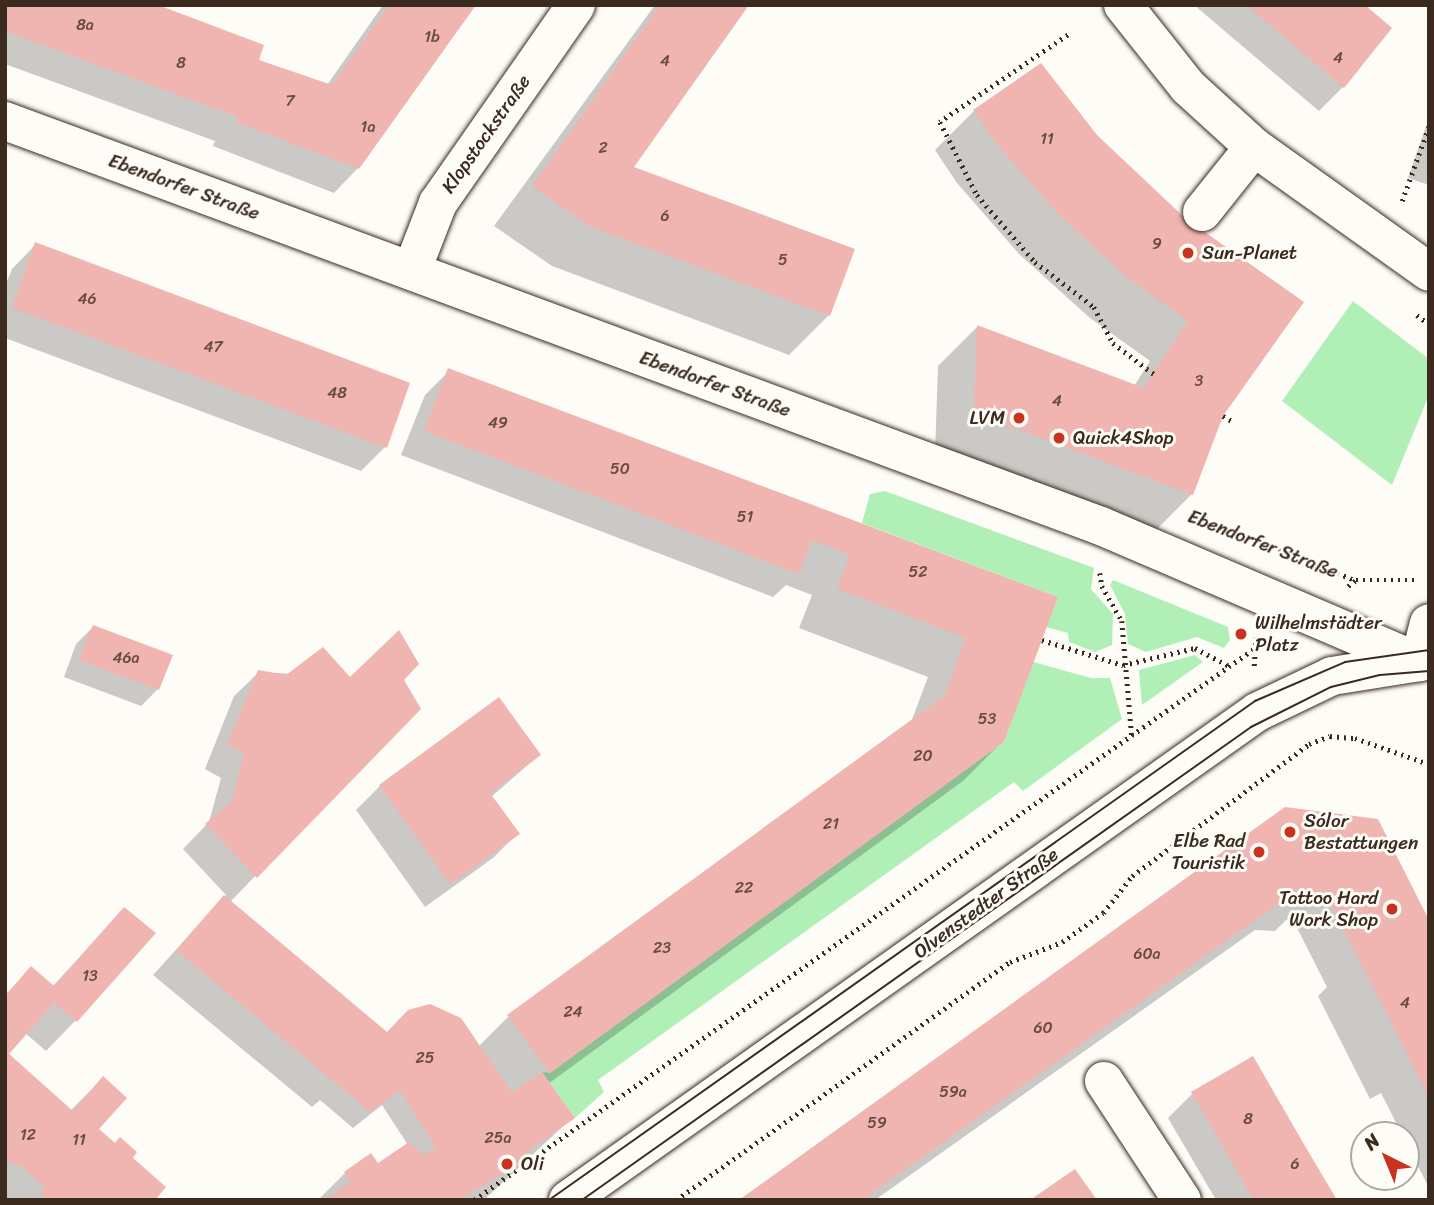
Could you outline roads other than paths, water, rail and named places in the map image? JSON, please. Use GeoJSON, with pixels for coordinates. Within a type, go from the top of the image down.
{"type":"FeatureCollection","features":[{"type":"Feature","properties":{"kind":"street","name":"Klopstockstraße"},"geometry":{"type":"LineString","coordinates":[[412,270],[438,203],[576,5]]}},
{"type":"Feature","properties":{"kind":"street"},"geometry":{"type":"LineString","coordinates":[[1123,5],[1188,87],[1254,148],[1429,272]]}},
{"type":"Feature","properties":{"kind":"street","name":"Ebendorfer Straße"},"geometry":{"type":"LineString","coordinates":[[5,121],[1101,526],[1425,668]]}},
{"type":"Feature","properties":{"kind":"street"},"geometry":{"type":"LineString","coordinates":[[1202,212],[1254,148]]}},
{"type":"Feature","properties":{"kind":"street"},"geometry":{"type":"LineString","coordinates":[[1425,668],[1429,623]]}},
{"type":"Feature","properties":{"kind":"street","name":"Olvenstedter Straße"},"geometry":{"type":"LineString","coordinates":[[568,1200],[1257,712],[1332,676],[1425,668]]}},
{"type":"Feature","properties":{"kind":"street"},"geometry":{"type":"LineString","coordinates":[[1104,1081],[1182,1200]]}},
{"type":"Feature","properties":{"kind":"tram line"},"geometry":{"type":"LineString","coordinates":[[549,1200],[1255,701],[1345,662],[1429,650]]}},
{"type":"Feature","properties":{"kind":"tram line"},"geometry":{"type":"LineString","coordinates":[[582,1200],[1251,727],[1331,687],[1380,675],[1429,671]]}},
{"type":"Feature","properties":{"kind":"place","name":"Sun-Planet"},"geometry":{"type":"Point","coordinates":[1188,253]}},
{"type":"Feature","properties":{"kind":"place","name":"LVM"},"geometry":{"type":"Point","coordinates":[1019,418]}},
{"type":"Feature","properties":{"kind":"place","name":"Quick4Shop"},"geometry":{"type":"Point","coordinates":[1059,438]}},
{"type":"Feature","properties":{"kind":"place","name":"Wilhelmstädter Platz"},"geometry":{"type":"Point","coordinates":[1241,634]}},
{"type":"Feature","properties":{"kind":"place","name":"Sólor Bestattungen"},"geometry":{"type":"Point","coordinates":[1290,832]}},
{"type":"Feature","properties":{"kind":"place","name":"Elbe Rad Touristik"},"geometry":{"type":"Point","coordinates":[1259,852]}},
{"type":"Feature","properties":{"kind":"place","name":"Tattoo Hard Work Shop"},"geometry":{"type":"Point","coordinates":[1392,909]}},
{"type":"Feature","properties":{"kind":"place","name":"Oli"},"geometry":{"type":"Point","coordinates":[507,1164]}}]}
